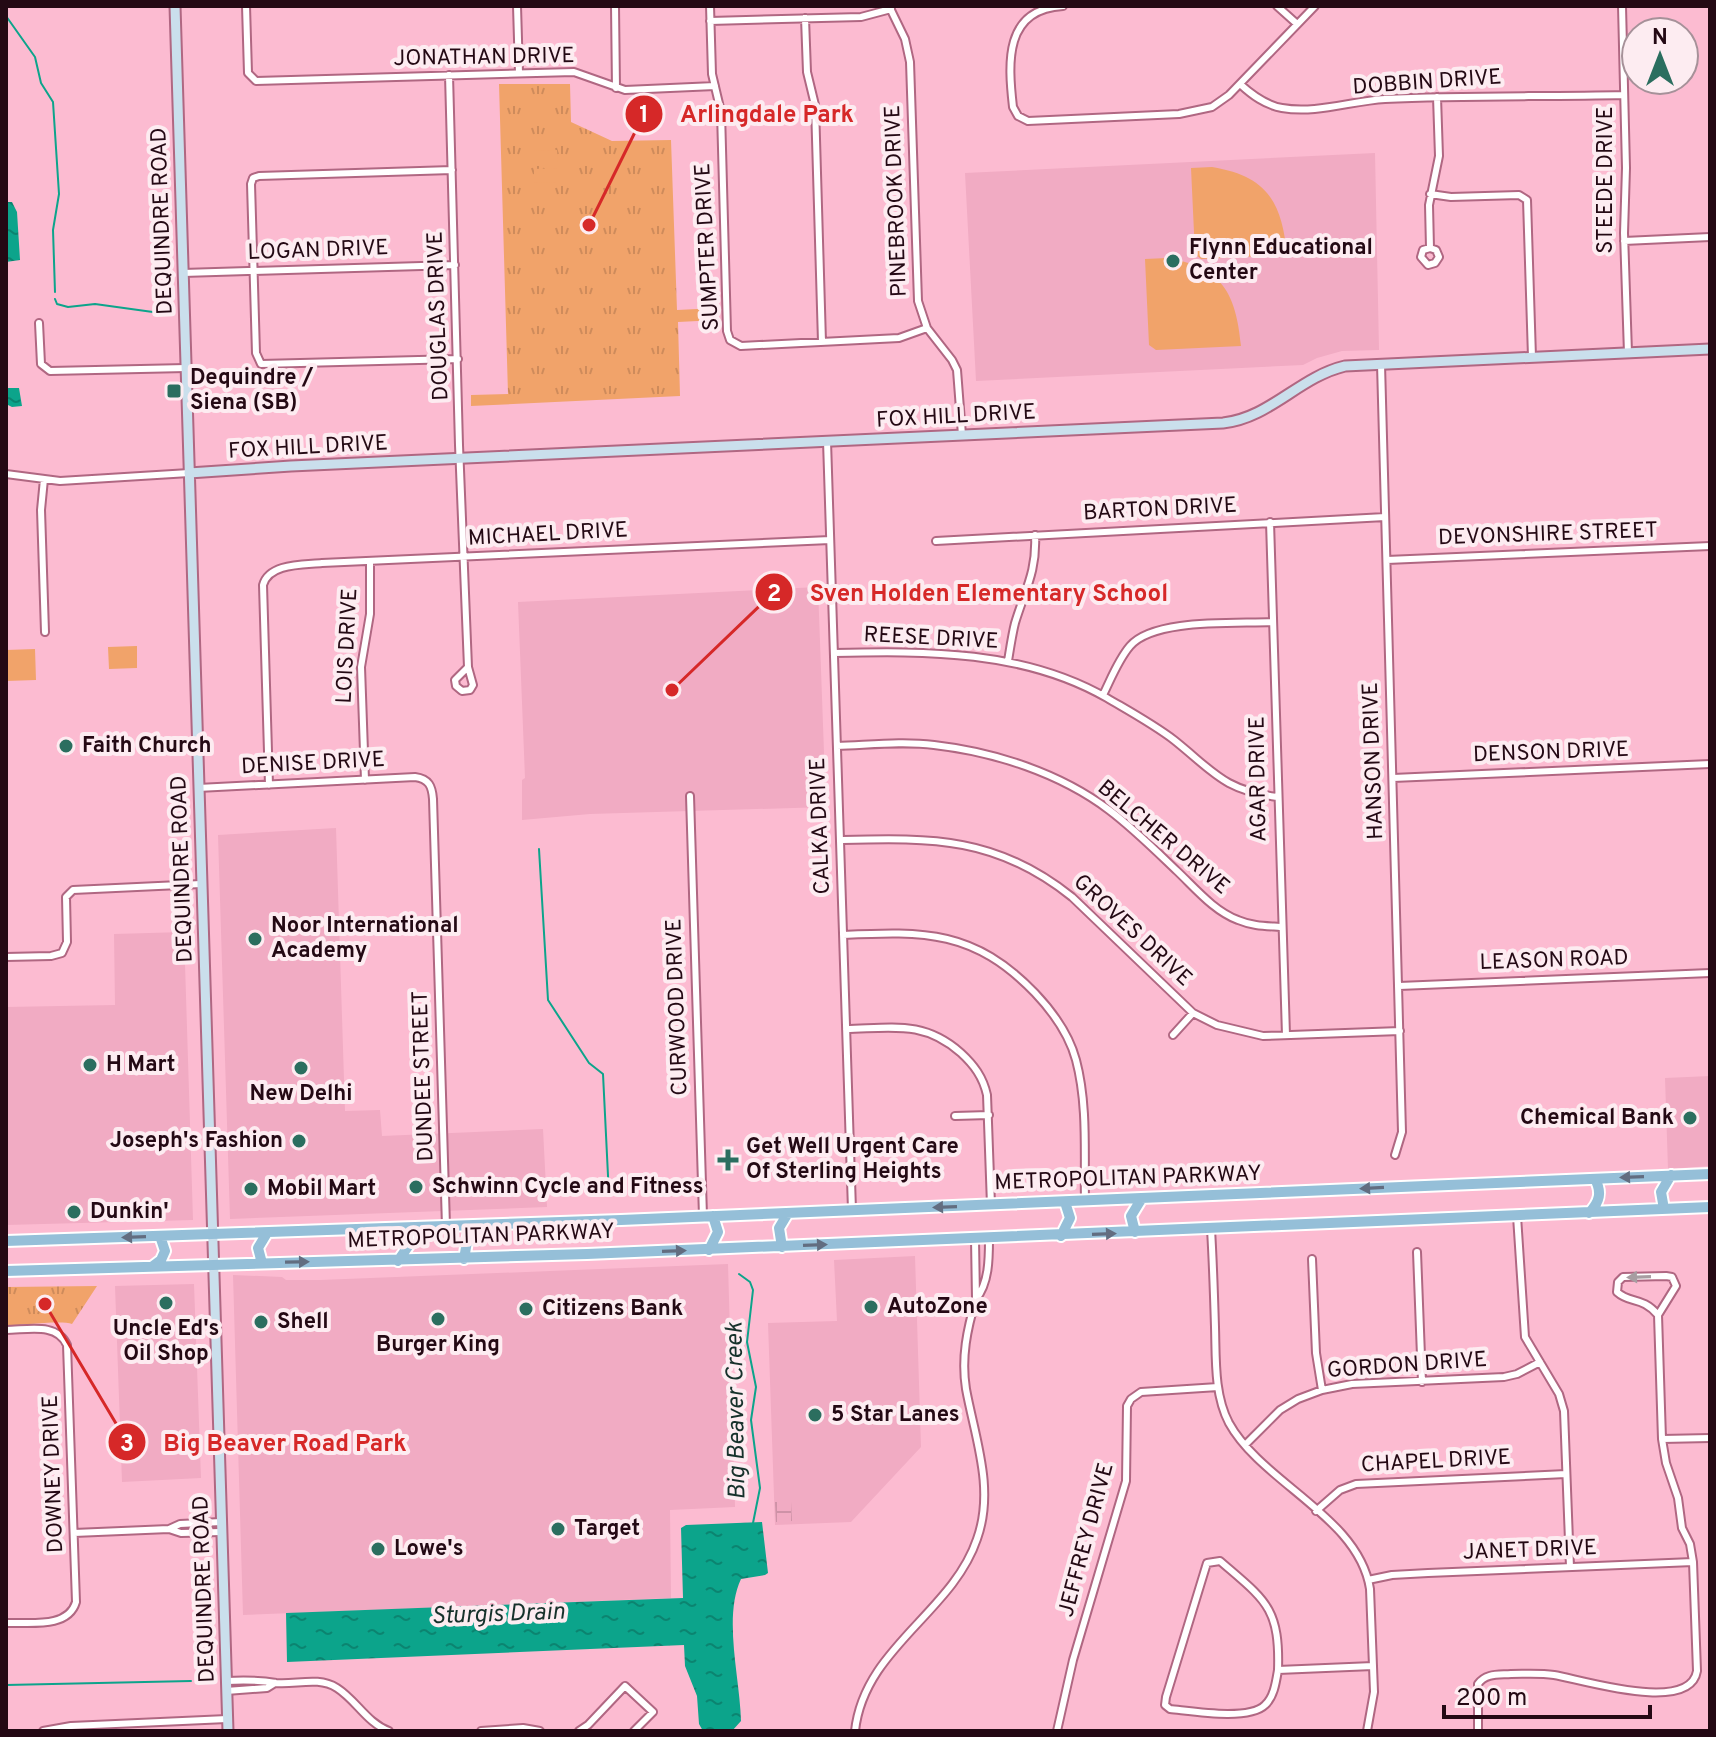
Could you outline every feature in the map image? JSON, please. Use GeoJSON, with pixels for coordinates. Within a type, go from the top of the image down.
{"type":"FeatureCollection","features":[{"type":"Feature","properties":{"kind":"main road","name":"DEQUINDRE ROAD"},"geometry":{"type":"LineString","coordinates":[[175,6],[228,1731]]}},
{"type":"Feature","properties":{"kind":"main road","name":"FOX HILL DRIVE"},"geometry":{"type":"LineString","coordinates":[[189,473],[1234,422],[1264,411],[1325,372],[1345,366],[1710,349]]}},
{"type":"Feature","properties":{"kind":"main road","name":"METROPOLITAN PARKWAY"},"geometry":{"type":"LineString","coordinates":[[6,1241],[788,1213],[1710,1174]]}},
{"type":"Feature","properties":{"kind":"main road"},"geometry":{"type":"LineString","coordinates":[[1664,1209],[1661,1192],[1671,1175]]}},
{"type":"Feature","properties":{"kind":"main road"},"geometry":{"type":"LineString","coordinates":[[1589,1213],[1600,1195],[1595,1179]]}},
{"type":"Feature","properties":{"kind":"main road"},"geometry":{"type":"LineString","coordinates":[[1135,1232],[1131,1216],[1142,1198]]}},
{"type":"Feature","properties":{"kind":"main road"},"geometry":{"type":"LineString","coordinates":[[1061,1236],[1070,1218],[1065,1202]]}},
{"type":"Feature","properties":{"kind":"main road","name":"METROPOLITAN PARKWAY"},"geometry":{"type":"LineString","coordinates":[[6,1271],[709,1250],[1710,1207]]}},
{"type":"Feature","properties":{"kind":"main road"},"geometry":{"type":"LineString","coordinates":[[782,1247],[779,1228],[788,1213]]}},
{"type":"Feature","properties":{"kind":"main road"},"geometry":{"type":"LineString","coordinates":[[708,1216],[718,1232],[709,1250]]}},
{"type":"Feature","properties":{"kind":"main road"},"geometry":{"type":"LineString","coordinates":[[464,1259],[468,1236],[477,1225]]}},
{"type":"Feature","properties":{"kind":"main road"},"geometry":{"type":"LineString","coordinates":[[398,1261],[409,1245],[405,1228]]}},
{"type":"Feature","properties":{"kind":"main road"},"geometry":{"type":"LineString","coordinates":[[262,1263],[258,1248],[267,1233]]}},
{"type":"Feature","properties":{"kind":"main road"},"geometry":{"type":"LineString","coordinates":[[151,1267],[161,1260],[165,1251],[160,1236]]}},
{"type":"Feature","properties":{"kind":"street","name":"JONATHAN DRIVE"},"geometry":{"type":"LineString","coordinates":[[246,6],[248,68],[250,78],[256,81],[581,73],[616,88],[715,86]]}},
{"type":"Feature","properties":{"kind":"street"},"geometry":{"type":"LineString","coordinates":[[517,6],[519,73]]}},
{"type":"Feature","properties":{"kind":"street"},"geometry":{"type":"LineString","coordinates":[[615,6],[616,88]]}},
{"type":"Feature","properties":{"kind":"street","name":"SUMPTER DRIVE"},"geometry":{"type":"LineString","coordinates":[[710,6],[712,68],[721,112],[727,331],[732,342],[741,346],[822,342]]}},
{"type":"Feature","properties":{"kind":"street"},"geometry":{"type":"LineString","coordinates":[[710,21],[868,16],[900,6]]}},
{"type":"Feature","properties":{"kind":"street"},"geometry":{"type":"LineString","coordinates":[[1063,6],[1034,13],[1022,23],[1015,36],[1011,51],[1012,103],[1018,116],[1035,121],[1189,113],[1221,102],[1315,6]]}},
{"type":"Feature","properties":{"kind":"street"},"geometry":{"type":"LineString","coordinates":[[1277,6],[1296,23]]}},
{"type":"Feature","properties":{"kind":"street","name":"PINEBROOK DRIVE"},"geometry":{"type":"LineString","coordinates":[[890,9],[905,39],[910,62],[917,294],[927,328],[957,370],[962,435]]}},
{"type":"Feature","properties":{"kind":"street"},"geometry":{"type":"LineString","coordinates":[[805,18],[807,72],[815,105],[822,342],[904,338],[927,328]]}},
{"type":"Feature","properties":{"kind":"street","name":"DOUGLAS DRIVE"},"geometry":{"type":"LineString","coordinates":[[449,75],[468,667]]}},
{"type":"Feature","properties":{"kind":"street","name":"DOBBIN DRIVE"},"geometry":{"type":"LineString","coordinates":[[1240,84],[1261,101],[1283,108],[1328,108],[1375,100],[1437,97],[1620,95]]}},
{"type":"Feature","properties":{"kind":"street","name":"STEEDE DRIVE"},"geometry":{"type":"LineString","coordinates":[[1624,96],[1628,353]]}},
{"type":"Feature","properties":{"kind":"street"},"geometry":{"type":"LineString","coordinates":[[1430,248],[1430,194],[1439,156],[1437,97]]}},
{"type":"Feature","properties":{"kind":"street"},"geometry":{"type":"LineString","coordinates":[[452,170],[253,178],[253,270],[256,357],[259,362],[269,365],[458,359]]}},
{"type":"Feature","properties":{"kind":"street"},"geometry":{"type":"LineString","coordinates":[[1430,194],[1451,197],[1519,195],[1527,200],[1532,357]]}},
{"type":"Feature","properties":{"kind":"street"},"geometry":{"type":"LineString","coordinates":[[1624,241],[1710,237]]}},
{"type":"Feature","properties":{"kind":"street","name":"LOGAN DRIVE"},"geometry":{"type":"LineString","coordinates":[[183,273],[455,265]]}},
{"type":"Feature","properties":{"kind":"street"},"geometry":{"type":"LineString","coordinates":[[39,323],[40,361],[46,370],[186,368]]}},
{"type":"Feature","properties":{"kind":"street","name":"HANSON DRIVE"},"geometry":{"type":"LineString","coordinates":[[1381,364],[1402,1132],[1395,1155]]}},
{"type":"Feature","properties":{"kind":"street","name":"CALKA DRIVE"},"geometry":{"type":"LineString","coordinates":[[827,441],[852,1210]]}},
{"type":"Feature","properties":{"kind":"street"},"geometry":{"type":"LineString","coordinates":[[6,474],[44,479],[111,479],[189,473]]}},
{"type":"Feature","properties":{"kind":"street"},"geometry":{"type":"LineString","coordinates":[[44,479],[41,510],[45,632]]}},
{"type":"Feature","properties":{"kind":"street","name":"BARTON DRIVE"},"geometry":{"type":"LineString","coordinates":[[936,541],[1385,517]]}},
{"type":"Feature","properties":{"kind":"street","name":"AGAR DRIVE"},"geometry":{"type":"LineString","coordinates":[[1270,522],[1280,927],[1286,1035]]}},
{"type":"Feature","properties":{"kind":"street"},"geometry":{"type":"LineString","coordinates":[[1008,661],[1015,623],[1033,578],[1035,535]]}},
{"type":"Feature","properties":{"kind":"street","name":"MICHAEL DRIVE"},"geometry":{"type":"LineString","coordinates":[[269,785],[263,585],[269,573],[303,565],[370,561],[830,540]]}},
{"type":"Feature","properties":{"kind":"street","name":"DEVONSHIRE STREET"},"geometry":{"type":"LineString","coordinates":[[1387,560],[1710,546]]}},
{"type":"Feature","properties":{"kind":"street","name":"LOIS DRIVE"},"geometry":{"type":"LineString","coordinates":[[365,780],[361,667],[370,614],[370,561]]}},
{"type":"Feature","properties":{"kind":"street"},"geometry":{"type":"LineString","coordinates":[[1103,695],[1129,647],[1150,631],[1181,626],[1273,622]]}},
{"type":"Feature","properties":{"kind":"street","name":"REESE DRIVE"},"geometry":{"type":"LineString","coordinates":[[834,653],[909,651],[962,654],[1008,661],[1058,677],[1103,695],[1172,739],[1227,784],[1251,794],[1277,797]]}},
{"type":"Feature","properties":{"kind":"street","name":"BELCHER DRIVE"},"geometry":{"type":"LineString","coordinates":[[837,746],[934,745],[989,755],[1036,771],[1074,788],[1109,810],[1208,901],[1229,916],[1250,924],[1280,927]]}},
{"type":"Feature","properties":{"kind":"street","name":"DENSON DRIVE"},"geometry":{"type":"LineString","coordinates":[[1393,778],[1710,764]]}},
{"type":"Feature","properties":{"kind":"street","name":"DENISE DRIVE"},"geometry":{"type":"LineString","coordinates":[[198,788],[415,777],[428,782]]}},
{"type":"Feature","properties":{"kind":"street","name":"DUNDEE STREET"},"geometry":{"type":"LineString","coordinates":[[428,782],[433,799],[446,1226]]}},
{"type":"Feature","properties":{"kind":"street","name":"CURWOOD DRIVE"},"geometry":{"type":"LineString","coordinates":[[690,796],[708,1216]]}},
{"type":"Feature","properties":{"kind":"street","name":"GROVES DRIVE"},"geometry":{"type":"LineString","coordinates":[[840,840],[935,839],[973,846],[1016,862],[1072,897],[1193,1013],[1217,1025],[1243,1033],[1286,1035],[1400,1031]]}},
{"type":"Feature","properties":{"kind":"street"},"geometry":{"type":"LineString","coordinates":[[6,957],[54,956],[62,953],[67,942],[66,897],[73,890],[201,884]]}},
{"type":"Feature","properties":{"kind":"street"},"geometry":{"type":"LineString","coordinates":[[843,935],[925,934],[961,942],[1003,964],[1040,998],[1062,1028],[1076,1060],[1082,1102],[1085,1201]]}},
{"type":"Feature","properties":{"kind":"street","name":"LEASON ROAD"},"geometry":{"type":"LineString","coordinates":[[1399,986],[1710,973]]}},
{"type":"Feature","properties":{"kind":"street"},"geometry":{"type":"LineString","coordinates":[[1173,1035],[1193,1013]]}},
{"type":"Feature","properties":{"kind":"street"},"geometry":{"type":"LineString","coordinates":[[846,1029],[910,1027],[938,1035],[973,1064],[987,1095],[991,1205]]}},
{"type":"Feature","properties":{"kind":"street"},"geometry":{"type":"LineString","coordinates":[[955,1116],[989,1115]]}},
{"type":"Feature","properties":{"kind":"street"},"geometry":{"type":"LineString","coordinates":[[1517,1216],[1525,1337],[1563,1406],[1570,1567]]}},
{"type":"Feature","properties":{"kind":"street"},"geometry":{"type":"LineString","coordinates":[[1211,1229],[1218,1387],[1229,1423],[1245,1445],[1354,1550],[1368,1580],[1374,1702],[1367,1731]]}},
{"type":"Feature","properties":{"kind":"street"},"geometry":{"type":"LineString","coordinates":[[975,1239],[976,1299]]}},
{"type":"Feature","properties":{"kind":"street"},"geometry":{"type":"LineString","coordinates":[[855,1731],[863,1700],[887,1656],[951,1585],[978,1539],[983,1470],[965,1369],[968,1327],[986,1278],[989,1239]]}},
{"type":"Feature","properties":{"kind":"street"},"geometry":{"type":"LineString","coordinates":[[1417,1252],[1422,1382]]}},
{"type":"Feature","properties":{"kind":"street"},"geometry":{"type":"LineString","coordinates":[[1312,1259],[1316,1353],[1322,1390]]}},
{"type":"Feature","properties":{"kind":"street"},"geometry":{"type":"LineString","coordinates":[[977,1276],[986,1278]]}},
{"type":"Feature","properties":{"kind":"street"},"geometry":{"type":"LineString","coordinates":[[1478,1731],[1477,1689],[1482,1679],[1492,1675],[1544,1674],[1651,1692],[1690,1686],[1697,1671],[1693,1562],[1662,1439],[1658,1315],[1676,1286],[1672,1277],[1623,1277],[1618,1282],[1617,1292],[1621,1297],[1645,1302],[1658,1315]]}},
{"type":"Feature","properties":{"kind":"street","name":"DOWNEY DRIVE"},"geometry":{"type":"LineString","coordinates":[[6,1330],[46,1329],[62,1336],[68,1350],[76,1602],[72,1613],[57,1621],[6,1623]]}},
{"type":"Feature","properties":{"kind":"street","name":"GORDON DRIVE"},"geometry":{"type":"LineString","coordinates":[[1245,1445],[1280,1410],[1322,1390],[1352,1384],[1504,1377],[1540,1362]]}},
{"type":"Feature","properties":{"kind":"street","name":"JEFFREY DRIVE"},"geometry":{"type":"LineString","coordinates":[[1057,1731],[1073,1660],[1126,1481],[1127,1406],[1141,1392],[1218,1387]]}},
{"type":"Feature","properties":{"kind":"street"},"geometry":{"type":"LineString","coordinates":[[1662,1439],[1710,1438]]}},
{"type":"Feature","properties":{"kind":"street","name":"CHAPEL DRIVE"},"geometry":{"type":"LineString","coordinates":[[1316,1511],[1340,1490],[1356,1484],[1566,1474]]}},
{"type":"Feature","properties":{"kind":"street"},"geometry":{"type":"LineString","coordinates":[[74,1533],[169,1529],[181,1533],[221,1527]]}},
{"type":"Feature","properties":{"kind":"street"},"geometry":{"type":"LineString","coordinates":[[1220,1561],[1268,1606],[1276,1627],[1278,1670],[1273,1692],[1259,1709],[1206,1713],[1170,1709],[1165,1705],[1207,1563],[1220,1561]]}},
{"type":"Feature","properties":{"kind":"street","name":"JANET DRIVE"},"geometry":{"type":"LineString","coordinates":[[1368,1580],[1392,1575],[1693,1562]]}},
{"type":"Feature","properties":{"kind":"street"},"geometry":{"type":"LineString","coordinates":[[1278,1670],[1373,1666]]}},
{"type":"Feature","properties":{"kind":"street"},"geometry":{"type":"LineString","coordinates":[[226,1686],[267,1688],[275,1683],[317,1682],[335,1687],[389,1731]]}},
{"type":"Feature","properties":{"kind":"street"},"geometry":{"type":"LineString","coordinates":[[579,1731],[625,1686],[653,1712],[634,1731]]}},
{"type":"Feature","properties":{"kind":"street"},"geometry":{"type":"LineString","coordinates":[[43,1731],[227,1719]]}},
{"type":"Feature","properties":{"kind":"street"},"geometry":{"type":"LineString","coordinates":[[481,1731],[523,1728],[540,1731]]}},
{"type":"Feature","properties":{"kind":"shaded area","name":"Flynn Educational Center"},"geometry":{"type":"Polygon","coordinates":[[[1375,153],[1379,350],[1342,351],[1303,365],[976,381],[965,173],[1375,153]]]}},
{"type":"Feature","properties":{"kind":"shaded area"},"geometry":{"type":"Polygon","coordinates":[[[818,587],[826,807],[590,814],[522,820],[522,780],[525,778],[518,602],[818,587]]]}},
{"type":"Feature","properties":{"kind":"shaded area"},"geometry":{"type":"Polygon","coordinates":[[[336,828],[345,1111],[380,1110],[382,1136],[543,1129],[547,1207],[230,1219],[218,835],[336,828]]]}},
{"type":"Feature","properties":{"kind":"shaded area"},"geometry":{"type":"Polygon","coordinates":[[[184,932],[193,1220],[6,1225],[6,1007],[115,1005],[114,934],[184,932]]]}},
{"type":"Feature","properties":{"kind":"shaded area"},"geometry":{"type":"Polygon","coordinates":[[[1710,1076],[1710,1166],[1668,1169],[1665,1078],[1710,1076]]]}},
{"type":"Feature","properties":{"kind":"shaded area"},"geometry":{"type":"Polygon","coordinates":[[[915,1256],[921,1447],[851,1522],[775,1525],[768,1323],[837,1321],[834,1260],[915,1256]]]}},
{"type":"Feature","properties":{"kind":"shaded area"},"geometry":{"type":"Polygon","coordinates":[[[728,1264],[735,1507],[670,1510],[671,1598],[243,1615],[233,1275],[320,1280],[728,1264]]]}},
{"type":"Feature","properties":{"kind":"shaded area"},"geometry":{"type":"Polygon","coordinates":[[[194,1284],[201,1478],[122,1482],[115,1286],[194,1284]]]}},
{"type":"Feature","properties":{"kind":"shaded area"},"geometry":{"type":"Polygon","coordinates":[[[775,1502],[791,1502],[792,1521],[776,1522],[775,1502]]]}},
{"type":"Feature","properties":{"kind":"green space"},"geometry":{"type":"Polygon","coordinates":[[[499,84],[570,84],[571,122],[612,141],[671,140],[677,310],[717,308],[718,320],[678,322],[680,396],[471,406],[471,395],[508,394],[499,84]]]}},
{"type":"Feature","properties":{"kind":"green space"},"geometry":{"type":"Polygon","coordinates":[[[557,150],[558,162],[533,162],[533,151],[557,150]]]}},
{"type":"Feature","properties":{"kind":"green space"},"geometry":{"type":"Polygon","coordinates":[[[1212,167],[1246,177],[1268,194],[1281,220],[1287,255],[1201,259],[1195,254],[1191,168],[1212,167]]]}},
{"type":"Feature","properties":{"kind":"green space"},"geometry":{"type":"Polygon","coordinates":[[[557,168],[557,182],[534,183],[534,169],[557,168]]]}},
{"type":"Feature","properties":{"kind":"green space"},"geometry":{"type":"Polygon","coordinates":[[[1167,258],[1201,268],[1223,286],[1235,311],[1241,346],[1156,350],[1149,345],[1145,259],[1167,258]]]}},
{"type":"Feature","properties":{"kind":"green space"},"geometry":{"type":"Polygon","coordinates":[[[137,646],[137,668],[109,669],[108,647],[137,646]]]}},
{"type":"Feature","properties":{"kind":"green space"},"geometry":{"type":"Polygon","coordinates":[[[35,649],[36,680],[6,681],[6,650],[35,649]]]}},
{"type":"Feature","properties":{"kind":"green space"},"geometry":{"type":"Polygon","coordinates":[[[97,1286],[72,1324],[6,1326],[6,1287],[97,1286]]]}},
{"type":"Feature","properties":{"kind":"water"},"geometry":{"type":"Polygon","coordinates":[[[6,202],[12,202],[17,212],[20,260],[6,262],[6,202]]]}},
{"type":"Feature","properties":{"kind":"water"},"geometry":{"type":"Polygon","coordinates":[[[6,388],[19,388],[22,406],[6,404],[6,388]]]}},
{"type":"Feature","properties":{"kind":"water"},"geometry":{"type":"Polygon","coordinates":[[[762,1522],[768,1573],[741,1579],[733,1611],[741,1721],[732,1731],[703,1731],[699,1724],[697,1696],[685,1666],[684,1645],[287,1662],[286,1613],[683,1598],[681,1528],[686,1525],[762,1522]]]}},
{"type":"Feature","properties":{"kind":"waterway","name":"Big Beaver Creek"},"geometry":{"type":"LineString","coordinates":[[6,16],[35,57],[41,83],[53,102],[59,194],[53,230],[55,292]]}},
{"type":"Feature","properties":{"kind":"waterway","name":"Big Beaver Creek"},"geometry":{"type":"LineString","coordinates":[[55,299],[57,304],[68,307],[95,304],[160,313]]}},
{"type":"Feature","properties":{"kind":"waterway","name":"Big Beaver Creek"},"geometry":{"type":"LineString","coordinates":[[539,849],[548,1000],[589,1063],[603,1074],[609,1196]]}},
{"type":"Feature","properties":{"kind":"waterway","name":"Big Beaver Creek"},"geometry":{"type":"LineString","coordinates":[[739,1274],[750,1282],[753,1290],[747,1342],[756,1387],[751,1420],[760,1488],[753,1523]]}},
{"type":"Feature","properties":{"kind":"waterway","name":"Sturgis Drain"},"geometry":{"type":"LineString","coordinates":[[6,1685],[191,1681]]}},
{"type":"Feature","properties":{"kind":"place","name":"Arlingdale Park"},"geometry":{"type":"Point","coordinates":[589,225]}},
{"type":"Feature","properties":{"kind":"place","name":"Flynn Educational Center"},"geometry":{"type":"Point","coordinates":[1173,261]}},
{"type":"Feature","properties":{"kind":"place","name":"Dequindre / Siena (SB)"},"geometry":{"type":"Point","coordinates":[174,391]}},
{"type":"Feature","properties":{"kind":"place","name":"Sven Holden Elementary School"},"geometry":{"type":"Point","coordinates":[672,690]}},
{"type":"Feature","properties":{"kind":"place","name":"Faith Church"},"geometry":{"type":"Point","coordinates":[66,746]}},
{"type":"Feature","properties":{"kind":"place","name":"Noor International Academy"},"geometry":{"type":"Point","coordinates":[255,939]}},
{"type":"Feature","properties":{"kind":"place","name":"H Mart"},"geometry":{"type":"Point","coordinates":[90,1065]}},
{"type":"Feature","properties":{"kind":"place","name":"New Delhi"},"geometry":{"type":"Point","coordinates":[301,1068]}},
{"type":"Feature","properties":{"kind":"place","name":"Chemical Bank"},"geometry":{"type":"Point","coordinates":[1690,1118]}},
{"type":"Feature","properties":{"kind":"place","name":"Joseph's Fashion"},"geometry":{"type":"Point","coordinates":[299,1141]}},
{"type":"Feature","properties":{"kind":"place","name":"Get Well Urgent Care Of Sterling Heights"},"geometry":{"type":"Point","coordinates":[728,1160]}},
{"type":"Feature","properties":{"kind":"place","name":"Schwinn Cycle and Fitness"},"geometry":{"type":"Point","coordinates":[416,1187]}},
{"type":"Feature","properties":{"kind":"place","name":"Mobil Mart"},"geometry":{"type":"Point","coordinates":[251,1189]}},
{"type":"Feature","properties":{"kind":"place","name":"Dunkin'"},"geometry":{"type":"Point","coordinates":[74,1212]}},
{"type":"Feature","properties":{"kind":"place","name":"Uncle Ed's Oil Shop"},"geometry":{"type":"Point","coordinates":[166,1303]}},
{"type":"Feature","properties":{"kind":"place","name":"Big Beaver Road Park"},"geometry":{"type":"Point","coordinates":[45,1304]}},
{"type":"Feature","properties":{"kind":"place","name":"AutoZone"},"geometry":{"type":"Point","coordinates":[871,1307]}},
{"type":"Feature","properties":{"kind":"place","name":"Citizens Bank"},"geometry":{"type":"Point","coordinates":[526,1309]}},
{"type":"Feature","properties":{"kind":"place","name":"Burger King"},"geometry":{"type":"Point","coordinates":[438,1319]}},
{"type":"Feature","properties":{"kind":"place","name":"Shell"},"geometry":{"type":"Point","coordinates":[261,1322]}},
{"type":"Feature","properties":{"kind":"place","name":"5 Star Lanes"},"geometry":{"type":"Point","coordinates":[815,1415]}},
{"type":"Feature","properties":{"kind":"place","name":"Target"},"geometry":{"type":"Point","coordinates":[558,1529]}},
{"type":"Feature","properties":{"kind":"place","name":"Lowe's"},"geometry":{"type":"Point","coordinates":[378,1549]}}]}
